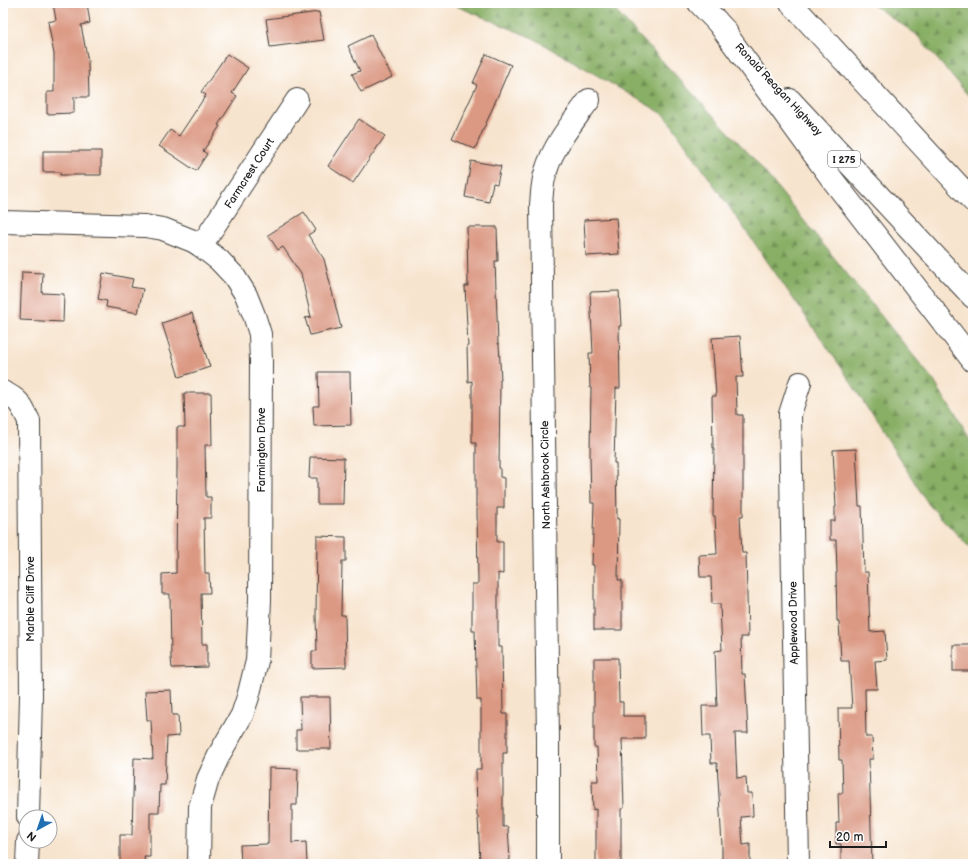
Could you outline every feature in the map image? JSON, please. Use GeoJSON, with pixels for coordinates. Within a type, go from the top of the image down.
{"type":"FeatureCollection","features":[{"type":"Feature","properties":{"kind":"main road","name":"Ronald Reagan Highway"},"geometry":{"type":"LineString","coordinates":[[699,3],[973,297]]}},
{"type":"Feature","properties":{"kind":"main road"},"geometry":{"type":"LineString","coordinates":[[791,3],[973,201]]}},
{"type":"Feature","properties":{"kind":"main road"},"geometry":{"type":"LineString","coordinates":[[716,20],[832,179],[973,361]]}},
{"type":"Feature","properties":{"kind":"main road","name":"Farmcrest Court"},"geometry":{"type":"LineString","coordinates":[[201,246],[297,100]]}},
{"type":"Feature","properties":{"kind":"main road","name":"North Ashbrook Circle"},"geometry":{"type":"LineString","coordinates":[[548,864],[548,738],[541,205],[545,172],[553,153],[562,136],[590,100]]}},
{"type":"Feature","properties":{"kind":"main road"},"geometry":{"type":"LineString","coordinates":[[911,132],[973,189]]}},
{"type":"Feature","properties":{"kind":"main road","name":"Farmington Drive"},"geometry":{"type":"LineString","coordinates":[[3,222],[145,226],[162,229],[192,240],[219,260],[234,276],[246,295],[260,334],[260,584],[257,661],[242,715],[220,753],[208,779],[200,807],[199,864]]}},
{"type":"Feature","properties":{"kind":"main road","name":"Applewood Drive"},"geometry":{"type":"LineString","coordinates":[[798,864],[790,414],[800,383]]}},
{"type":"Feature","properties":{"kind":"main road","name":"Marble Cliff Drive"},"geometry":{"type":"LineString","coordinates":[[3,392],[12,396],[21,405],[29,421],[31,696],[28,809]]}},
{"type":"Feature","properties":{"kind":"main road"},"geometry":{"type":"LineString","coordinates":[[27,864],[28,849]]}},
{"type":"Feature","properties":{"kind":"green space"},"geometry":{"type":"Polygon","coordinates":[[[449,3],[608,3],[754,159],[934,381],[973,446],[973,551],[929,505],[841,367],[665,115],[533,38],[449,3]]]}},
{"type":"Feature","properties":{"kind":"green space"},"geometry":{"type":"Polygon","coordinates":[[[870,3],[973,3],[973,101],[916,34],[870,3]]]}},
{"type":"Feature","properties":{"kind":"building"},"geometry":{"type":"Polygon","coordinates":[[[53,3],[87,3],[90,23],[81,25],[88,62],[89,97],[74,97],[74,113],[47,114],[47,92],[54,92],[54,54],[48,22],[56,20],[53,3]]]}},
{"type":"Feature","properties":{"kind":"building"},"geometry":{"type":"Polygon","coordinates":[[[319,12],[324,40],[270,47],[266,19],[319,12]]]}},
{"type":"Feature","properties":{"kind":"building"},"geometry":{"type":"Polygon","coordinates":[[[371,35],[392,77],[361,92],[352,74],[360,71],[348,46],[371,35]]]}},
{"type":"Feature","properties":{"kind":"building"},"geometry":{"type":"Polygon","coordinates":[[[227,54],[248,68],[232,93],[237,96],[218,125],[220,126],[203,151],[207,154],[196,171],[159,146],[170,130],[179,136],[206,95],[201,92],[227,54]]]}},
{"type":"Feature","properties":{"kind":"building"},"geometry":{"type":"Polygon","coordinates":[[[486,54],[511,65],[475,149],[452,139],[477,85],[473,83],[486,54]]]}},
{"type":"Feature","properties":{"kind":"building"},"geometry":{"type":"Polygon","coordinates":[[[359,119],[385,136],[353,183],[328,166],[359,119]]]}},
{"type":"Feature","properties":{"kind":"building"},"geometry":{"type":"Polygon","coordinates":[[[43,151],[101,151],[101,175],[60,175],[60,172],[43,172],[43,151]]]}},
{"type":"Feature","properties":{"kind":"building"},"geometry":{"type":"Polygon","coordinates":[[[471,161],[501,166],[497,184],[493,183],[489,202],[465,197],[471,161]]]}},
{"type":"Feature","properties":{"kind":"building"},"geometry":{"type":"Polygon","coordinates":[[[304,212],[316,230],[308,235],[324,259],[341,328],[310,335],[305,318],[311,317],[301,274],[283,247],[278,250],[268,235],[304,212]]]}},
{"type":"Feature","properties":{"kind":"building"},"geometry":{"type":"Polygon","coordinates":[[[616,218],[619,254],[586,256],[584,220],[616,218]]]}},
{"type":"Feature","properties":{"kind":"building"},"geometry":{"type":"Polygon","coordinates":[[[467,227],[497,227],[498,261],[495,261],[501,380],[499,468],[500,477],[504,478],[504,508],[497,508],[497,542],[503,542],[503,574],[498,573],[498,647],[502,647],[503,714],[507,714],[507,753],[503,753],[503,827],[508,827],[510,860],[505,861],[505,864],[480,864],[477,816],[476,769],[481,769],[481,700],[477,700],[475,631],[472,631],[472,584],[478,584],[476,443],[472,443],[472,381],[468,382],[465,286],[468,286],[467,227]]]}},
{"type":"Feature","properties":{"kind":"building"},"geometry":{"type":"Polygon","coordinates":[[[22,272],[43,273],[42,293],[64,294],[63,322],[20,320],[22,272]]]}},
{"type":"Feature","properties":{"kind":"building"},"geometry":{"type":"Polygon","coordinates":[[[103,273],[133,279],[131,287],[143,289],[138,313],[106,307],[107,301],[98,299],[103,273]]]}},
{"type":"Feature","properties":{"kind":"building"},"geometry":{"type":"Polygon","coordinates":[[[619,291],[621,326],[619,326],[620,388],[616,388],[614,463],[616,463],[617,519],[619,519],[618,580],[622,580],[622,630],[594,630],[594,565],[592,565],[594,503],[591,503],[591,388],[589,353],[593,353],[590,292],[619,291]]]}},
{"type":"Feature","properties":{"kind":"building"},"geometry":{"type":"Polygon","coordinates":[[[192,313],[210,367],[179,377],[162,323],[192,313]]]}},
{"type":"Feature","properties":{"kind":"building"},"geometry":{"type":"Polygon","coordinates":[[[740,336],[743,377],[736,377],[737,415],[743,415],[743,516],[740,516],[742,553],[746,553],[748,637],[741,637],[742,674],[745,674],[748,733],[735,733],[737,778],[746,777],[747,793],[752,793],[753,816],[741,817],[743,845],[750,844],[750,864],[722,864],[717,763],[711,763],[710,736],[703,736],[702,706],[717,706],[715,651],[722,650],[720,604],[712,604],[711,577],[700,577],[699,555],[717,554],[715,516],[713,516],[714,448],[712,396],[716,396],[712,338],[740,336]]]}},
{"type":"Feature","properties":{"kind":"building"},"geometry":{"type":"Polygon","coordinates":[[[318,372],[350,372],[351,425],[314,426],[313,406],[319,406],[318,372]]]}},
{"type":"Feature","properties":{"kind":"building"},"geometry":{"type":"Polygon","coordinates":[[[184,393],[211,393],[212,445],[205,445],[206,497],[211,497],[211,518],[204,518],[205,573],[209,573],[210,593],[201,593],[202,644],[207,644],[207,667],[172,668],[170,594],[162,594],[162,574],[176,573],[177,427],[185,427],[184,393]]]}},
{"type":"Feature","properties":{"kind":"building"},"geometry":{"type":"Polygon","coordinates":[[[856,449],[859,506],[862,506],[864,572],[868,572],[870,632],[885,631],[887,660],[875,661],[877,689],[865,689],[866,737],[872,737],[873,759],[869,759],[872,864],[841,864],[841,844],[836,844],[836,823],[839,823],[838,793],[843,793],[842,760],[839,760],[838,708],[852,708],[849,661],[841,661],[839,621],[837,621],[836,540],[830,540],[830,521],[835,521],[836,507],[833,450],[856,449]]]}},
{"type":"Feature","properties":{"kind":"building"},"geometry":{"type":"Polygon","coordinates":[[[310,457],[344,458],[343,504],[317,504],[317,478],[309,478],[310,457]]]}},
{"type":"Feature","properties":{"kind":"building"},"geometry":{"type":"Polygon","coordinates":[[[317,536],[346,537],[346,561],[342,561],[341,615],[345,615],[346,667],[312,668],[312,651],[317,651],[317,536]]]}},
{"type":"Feature","properties":{"kind":"building"},"geometry":{"type":"Polygon","coordinates":[[[953,645],[973,645],[973,671],[953,671],[953,645]]]}},
{"type":"Feature","properties":{"kind":"building"},"geometry":{"type":"Polygon","coordinates":[[[594,658],[618,658],[619,702],[623,702],[623,716],[645,716],[645,739],[622,739],[624,808],[621,809],[621,862],[596,863],[596,809],[593,810],[592,781],[598,781],[597,747],[594,747],[594,658]]]}},
{"type":"Feature","properties":{"kind":"building"},"geometry":{"type":"Polygon","coordinates":[[[171,690],[172,715],[178,715],[179,736],[167,737],[165,785],[160,785],[159,812],[150,812],[150,857],[144,857],[145,864],[120,864],[120,835],[132,835],[134,758],[153,759],[151,720],[147,720],[145,691],[171,690]]]}},
{"type":"Feature","properties":{"kind":"building"},"geometry":{"type":"Polygon","coordinates":[[[300,697],[330,697],[331,749],[296,749],[296,730],[301,730],[300,697]]]}},
{"type":"Feature","properties":{"kind":"building"},"geometry":{"type":"Polygon","coordinates":[[[269,768],[298,769],[297,805],[292,805],[292,843],[306,842],[307,864],[241,864],[240,845],[268,844],[269,768]]]}}]}
